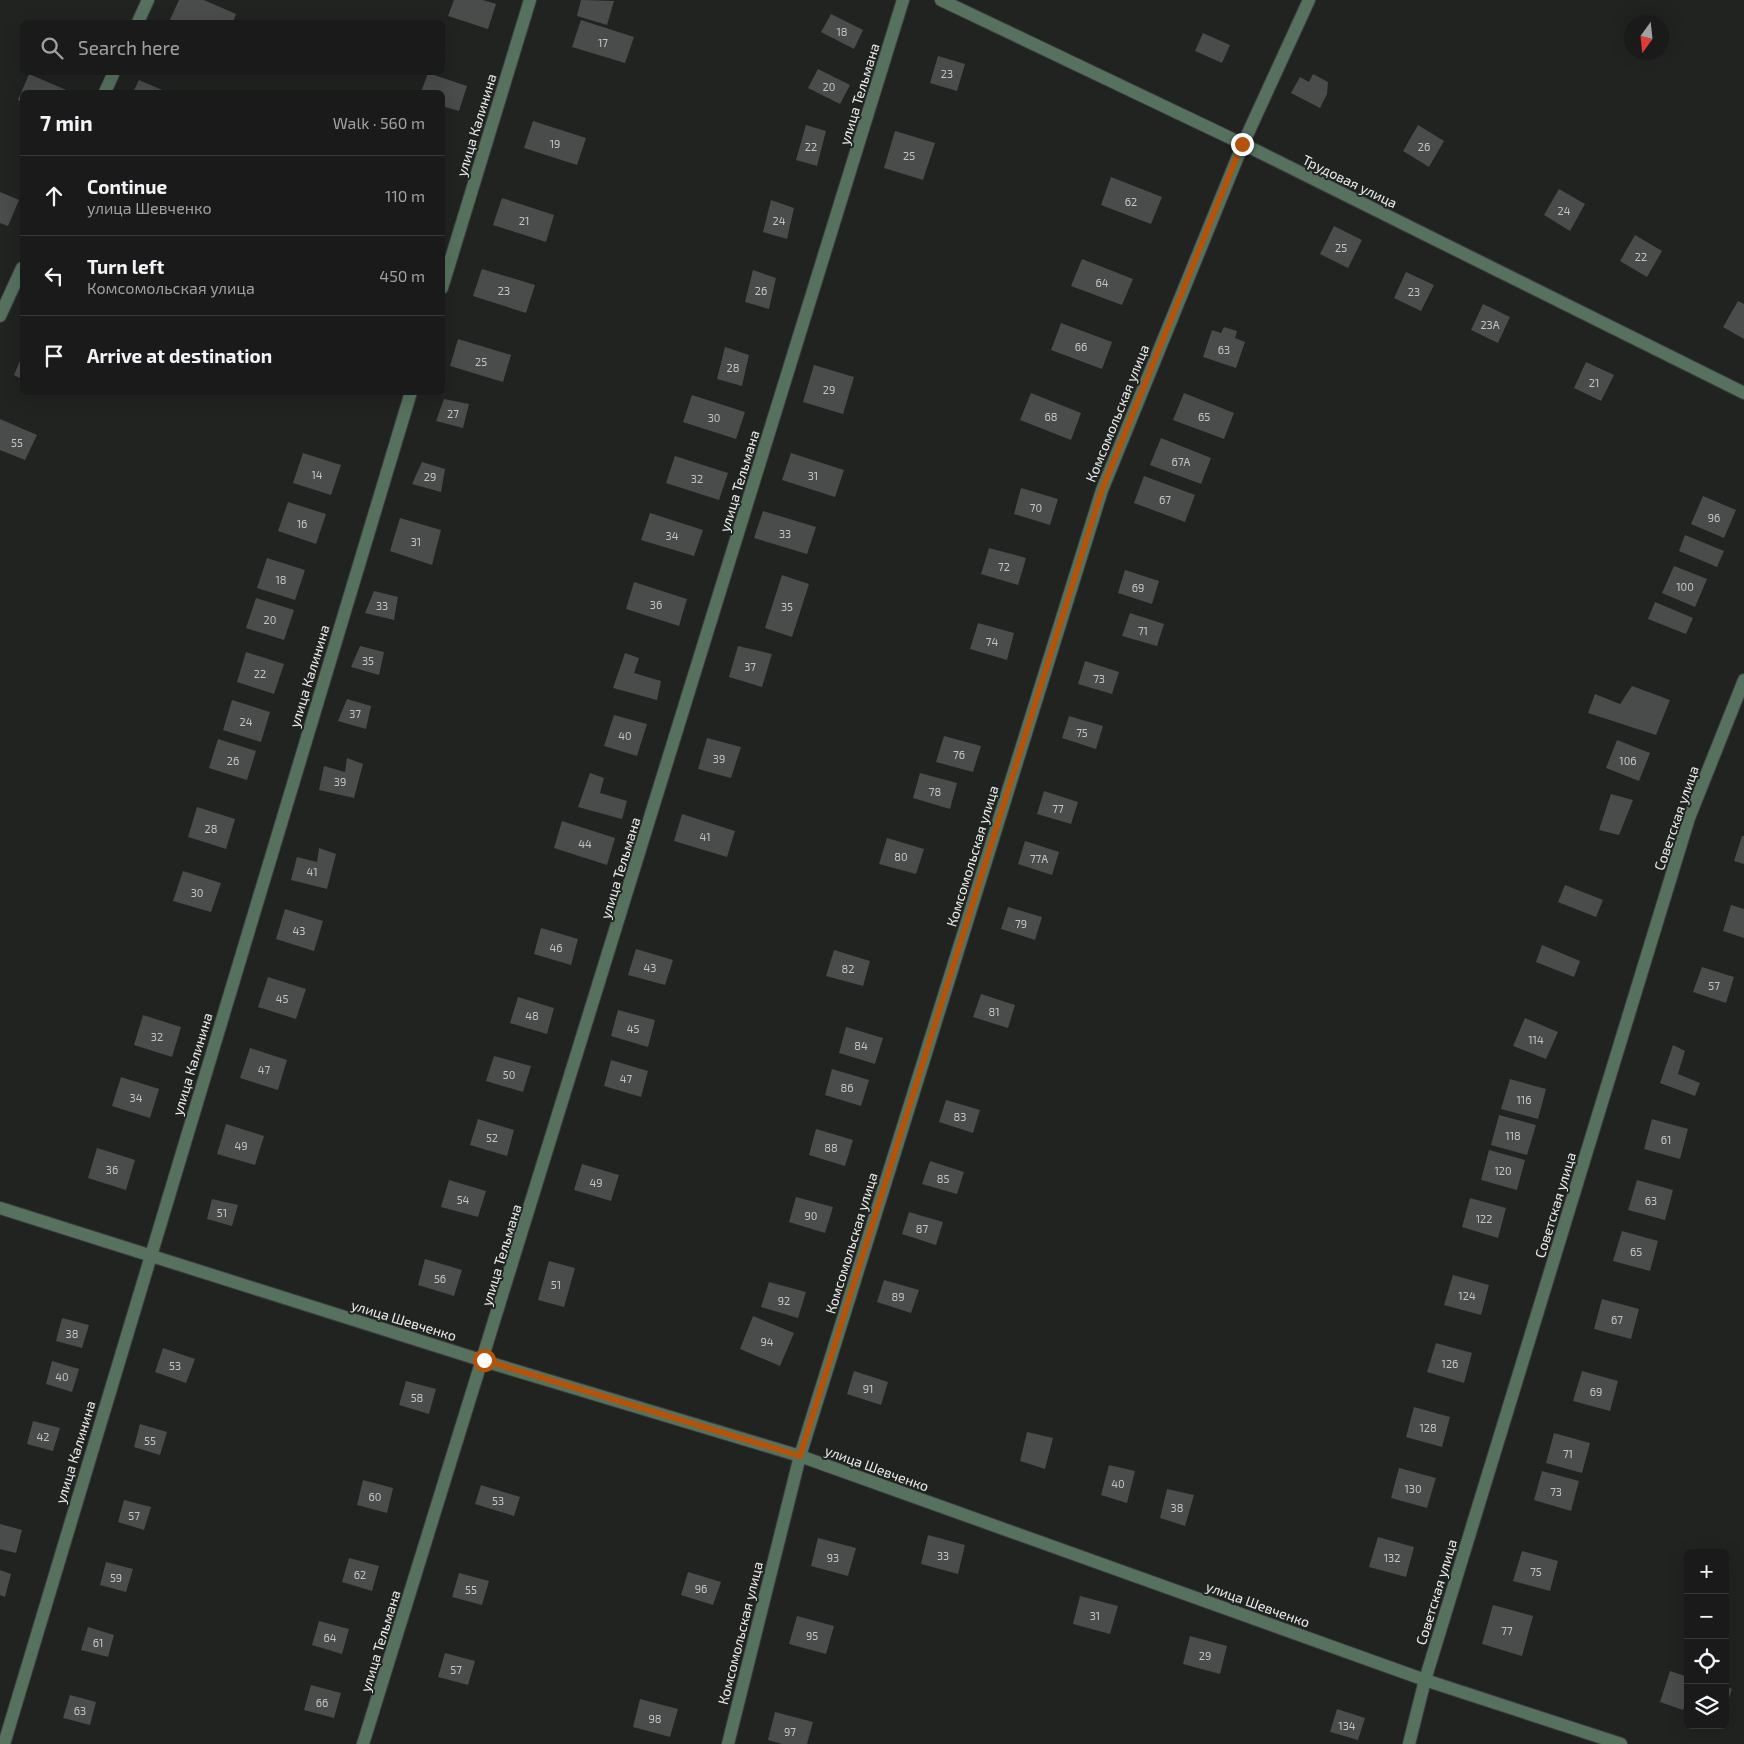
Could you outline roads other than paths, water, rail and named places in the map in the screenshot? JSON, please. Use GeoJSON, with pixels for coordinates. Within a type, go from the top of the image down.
{"type":"FeatureCollection","features":[{"type":"Feature","properties":{"kind":"street"},"geometry":{"type":"LineString","coordinates":[[139,20],[148,0]]}},
{"type":"Feature","properties":{"kind":"street","name":"улица Калинина"},"geometry":{"type":"LineString","coordinates":[[445,278],[530,0]]}},
{"type":"Feature","properties":{"kind":"street","name":"улица Тельмана"},"geometry":{"type":"LineString","coordinates":[[363,1744],[484,1360],[903,0]]}},
{"type":"Feature","properties":{"kind":"street","name":"Трудовая улица"},"geometry":{"type":"LineString","coordinates":[[941,0],[1242,144],[1744,393]]}},
{"type":"Feature","properties":{"kind":"street","name":"Комсомольская улица"},"geometry":{"type":"LineString","coordinates":[[728,1744],[800,1456],[1102,490],[1242,144],[1309,0]]}},
{"type":"Feature","properties":{"kind":"street"},"geometry":{"type":"LineString","coordinates":[[106,90],[113,75]]}},
{"type":"Feature","properties":{"kind":"street"},"geometry":{"type":"LineString","coordinates":[[0,316],[20,272]]}},
{"type":"Feature","properties":{"kind":"street","name":"улица Калинина"},"geometry":{"type":"LineString","coordinates":[[4,1744],[410,395]]}},
{"type":"Feature","properties":{"kind":"street","name":"Советская улица"},"geometry":{"type":"LineString","coordinates":[[1409,1744],[1425,1680],[1689,818],[1744,680]]}},
{"type":"Feature","properties":{"kind":"street","name":"улица Шевченко"},"geometry":{"type":"LineString","coordinates":[[0,1208],[484,1360],[800,1456],[1425,1680],[1621,1744]]}}]}
